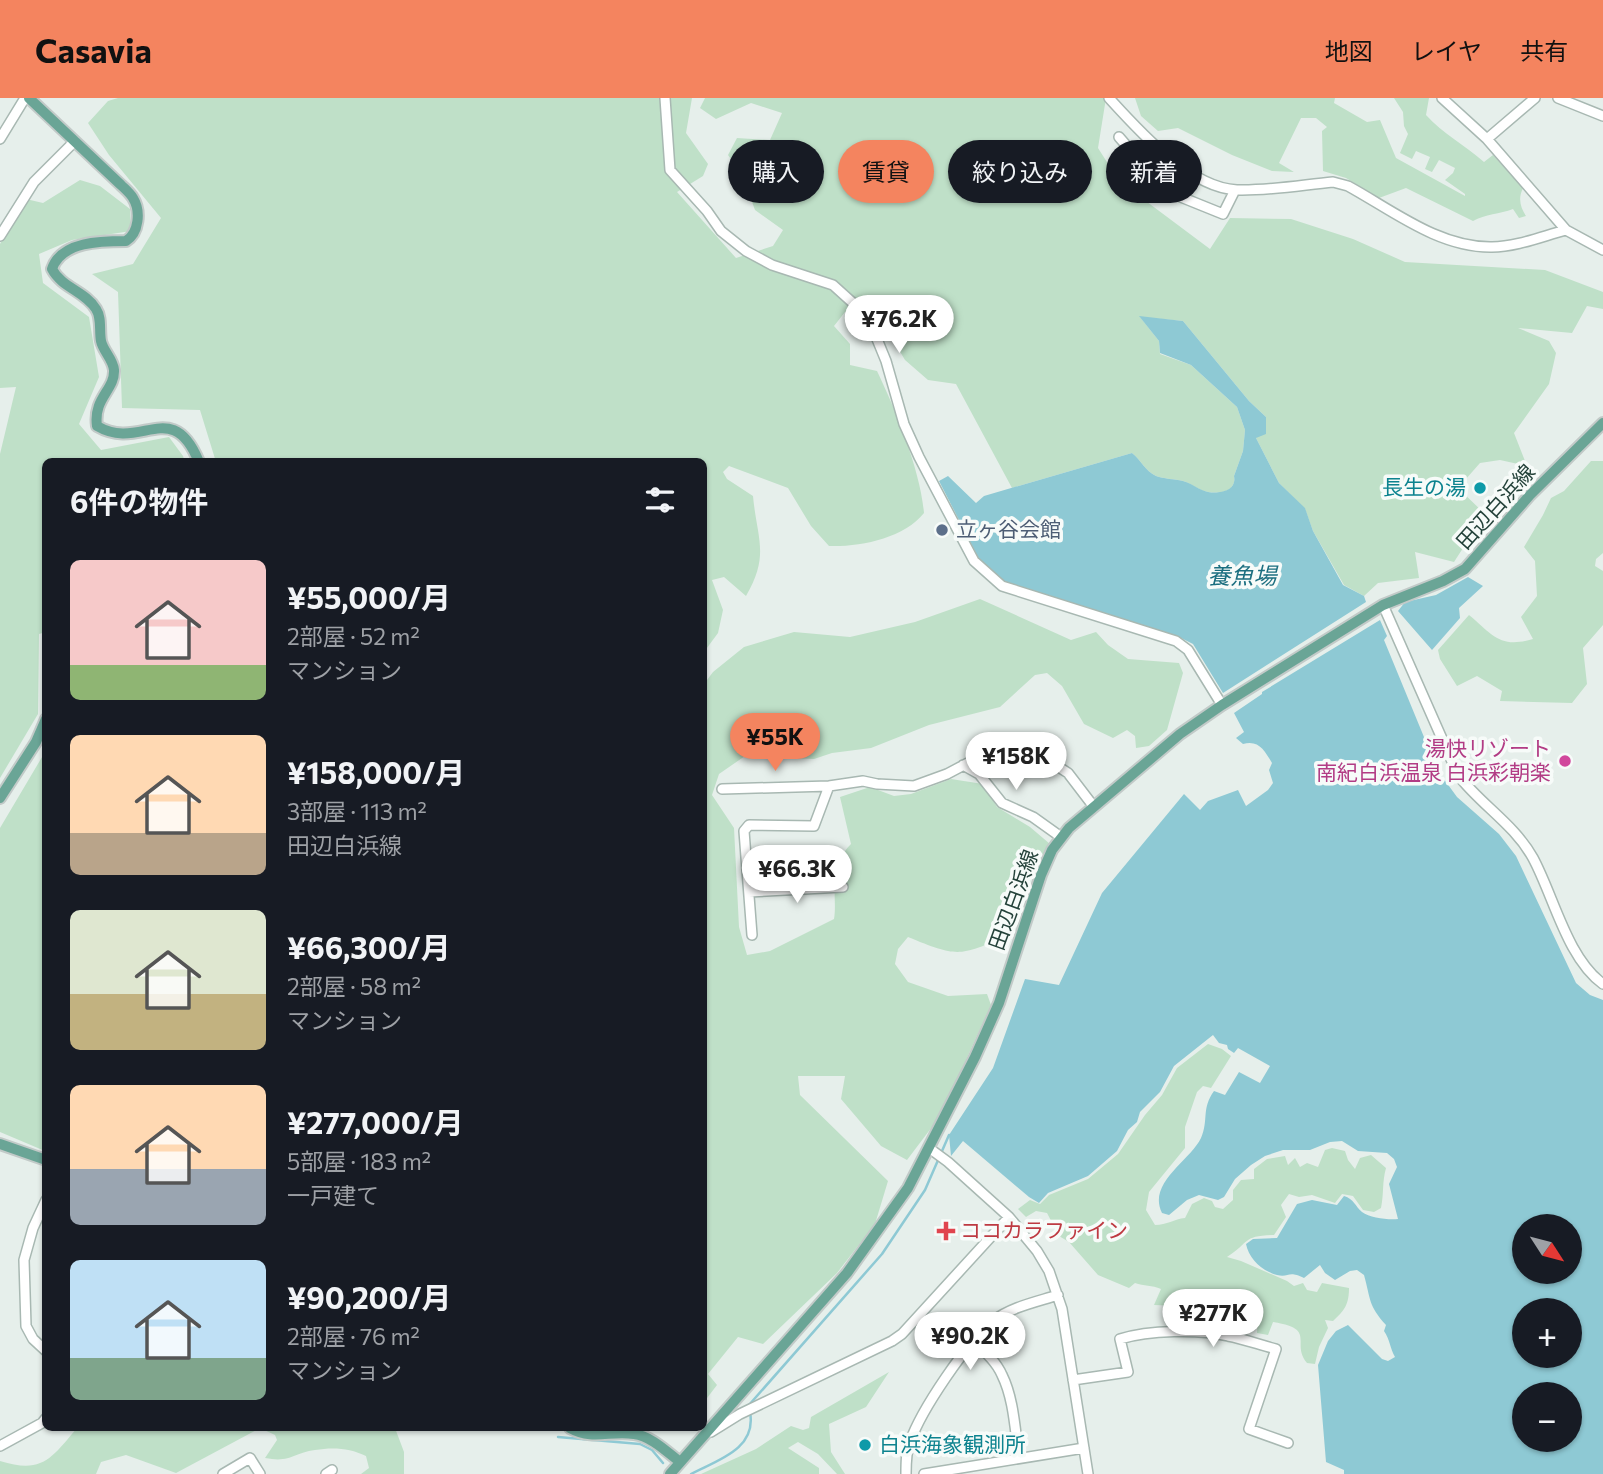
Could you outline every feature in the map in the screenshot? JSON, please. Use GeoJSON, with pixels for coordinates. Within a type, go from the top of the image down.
{"type":"FeatureCollection","features":[{"type":"Feature","properties":{"kind":"main road"},"geometry":{"type":"LineString","coordinates":[[27,98],[133,197],[137,209],[132,237],[126,241],[83,245],[62,253],[55,260],[52,269],[64,284],[97,309],[101,341],[113,366],[114,375],[95,413],[97,426],[106,431],[122,433],[169,427],[185,435],[197,458]]}},
{"type":"Feature","properties":{"kind":"main road","name":"田辺白浜線"},"geometry":{"type":"LineString","coordinates":[[670,1474],[847,1273],[933,1151],[999,1003],[1032,898],[1052,850],[1061,837],[1180,734],[1222,705],[1383,605],[1443,581],[1465,569],[1530,495],[1603,423]]}},
{"type":"Feature","properties":{"kind":"main road"},"geometry":{"type":"LineString","coordinates":[[0,798],[42,728]]}},
{"type":"Feature","properties":{"kind":"main road"},"geometry":{"type":"LineString","coordinates":[[0,1144],[42,1159]]}},
{"type":"Feature","properties":{"kind":"main road"},"geometry":{"type":"LineString","coordinates":[[576,1431],[594,1436],[635,1434],[658,1445],[680,1462]]}},
{"type":"Feature","properties":{"kind":"street"},"geometry":{"type":"LineString","coordinates":[[0,139],[27,98]]}},
{"type":"Feature","properties":{"kind":"street"},"geometry":{"type":"LineString","coordinates":[[665,98],[670,170],[721,231],[746,251],[772,265],[833,285],[864,313],[886,361],[904,424],[919,457],[968,552],[987,575],[1002,586],[1021,594],[1176,641],[1188,650],[1222,705]]}},
{"type":"Feature","properties":{"kind":"street"},"geometry":{"type":"LineString","coordinates":[[1110,98],[1176,165],[1212,184],[1235,190],[1333,182],[1348,186],[1436,236],[1468,245],[1493,247],[1566,230]]}},
{"type":"Feature","properties":{"kind":"street"},"geometry":{"type":"LineString","coordinates":[[1442,98],[1487,139],[1566,230],[1603,250]]}},
{"type":"Feature","properties":{"kind":"street"},"geometry":{"type":"LineString","coordinates":[[1487,139],[1535,98]]}},
{"type":"Feature","properties":{"kind":"street"},"geometry":{"type":"LineString","coordinates":[[1558,98],[1603,116]]}},
{"type":"Feature","properties":{"kind":"street"},"geometry":{"type":"LineString","coordinates":[[1119,138],[1166,191],[1223,214],[1235,190]]}},
{"type":"Feature","properties":{"kind":"street"},"geometry":{"type":"LineString","coordinates":[[0,236],[34,182],[75,141]]}},
{"type":"Feature","properties":{"kind":"street"},"geometry":{"type":"LineString","coordinates":[[1383,605],[1458,775],[1470,791],[1520,837],[1534,859],[1574,950],[1591,975],[1603,984]]}},
{"type":"Feature","properties":{"kind":"street"},"geometry":{"type":"LineString","coordinates":[[722,789],[829,786],[863,781],[914,786],[947,774],[981,756],[1006,754],[1051,762],[1068,773],[1094,807]]}},
{"type":"Feature","properties":{"kind":"street"},"geometry":{"type":"LineString","coordinates":[[963,765],[979,774],[1002,803],[1033,817],[1061,837]]}},
{"type":"Feature","properties":{"kind":"street"},"geometry":{"type":"LineString","coordinates":[[752,935],[744,831],[749,825],[814,826],[829,786]]}},
{"type":"Feature","properties":{"kind":"street"},"geometry":{"type":"LineString","coordinates":[[749,892],[843,887]]}},
{"type":"Feature","properties":{"kind":"street"},"geometry":{"type":"LineString","coordinates":[[933,1151],[1009,1217],[1037,1251],[1049,1271],[1062,1309],[1088,1474]]}},
{"type":"Feature","properties":{"kind":"street"},"geometry":{"type":"LineString","coordinates":[[42,1209],[24,1260],[26,1326],[33,1339],[42,1347]]}},
{"type":"Feature","properties":{"kind":"street"},"geometry":{"type":"LineString","coordinates":[[703,1436],[740,1414],[902,1334],[1009,1217]]}},
{"type":"Feature","properties":{"kind":"street"},"geometry":{"type":"LineString","coordinates":[[906,1474],[909,1444],[920,1417],[973,1341],[993,1321],[1018,1307],[1058,1295]]}},
{"type":"Feature","properties":{"kind":"street"},"geometry":{"type":"LineString","coordinates":[[1073,1380],[1128,1372],[1120,1339],[1136,1335],[1226,1335],[1276,1349],[1249,1429],[1288,1443]]}},
{"type":"Feature","properties":{"kind":"street"},"geometry":{"type":"LineString","coordinates":[[973,1341],[991,1358],[1003,1376],[1009,1395],[1019,1457]]}},
{"type":"Feature","properties":{"kind":"street"},"geometry":{"type":"LineString","coordinates":[[0,1446],[42,1423]]}},
{"type":"Feature","properties":{"kind":"street"},"geometry":{"type":"LineString","coordinates":[[923,1474],[1084,1448]]}},
{"type":"Feature","properties":{"kind":"street"},"geometry":{"type":"LineString","coordinates":[[223,1474],[250,1458],[260,1474]]}},
{"type":"Feature","properties":{"kind":"green space"},"geometry":{"type":"Polygon","coordinates":[[[118,98],[692,98],[686,133],[708,164],[703,176],[677,192],[736,258],[773,246],[783,230],[755,210],[752,203],[824,203],[824,140],[770,140],[782,113],[751,103],[716,119],[700,108],[705,98],[1106,98],[1098,148],[1106,161],[1106,203],[1148,203],[1210,249],[1230,218],[1291,219],[1353,239],[1405,262],[1545,270],[1603,292],[1603,309],[1587,306],[1572,333],[1518,328],[1549,341],[1556,353],[1549,384],[1514,433],[1527,466],[1500,460],[1480,463],[1458,488],[1485,514],[1454,562],[1415,552],[1419,578],[1378,583],[1364,596],[1344,585],[1313,531],[1305,509],[1279,483],[1256,438],[1266,417],[1249,401],[1183,321],[1140,317],[1159,341],[1160,354],[1191,365],[1237,407],[1245,430],[1243,451],[1233,485],[1223,492],[1213,493],[1183,481],[1156,476],[1132,453],[1012,488],[956,384],[928,380],[905,360],[874,308],[845,312],[834,326],[850,344],[850,365],[877,371],[912,459],[924,513],[894,535],[868,543],[829,546],[811,526],[788,488],[729,466],[723,472],[727,479],[753,496],[760,558],[746,596],[724,577],[712,580],[723,610],[718,633],[707,648],[707,458],[215,458],[200,410],[122,408],[118,292],[92,274],[133,264],[161,218],[109,155],[88,123],[108,101],[118,98]]]}},
{"type":"Feature","properties":{"kind":"green space"},"geometry":{"type":"Polygon","coordinates":[[[1135,98],[1335,98],[1334,103],[1367,122],[1380,120],[1396,158],[1465,196],[1445,180],[1455,168],[1439,160],[1432,172],[1425,169],[1430,157],[1416,151],[1412,159],[1400,153],[1408,134],[1404,126],[1403,112],[1394,98],[1429,98],[1426,115],[1433,122],[1484,162],[1493,155],[1523,188],[1520,202],[1526,216],[1519,218],[1513,209],[1473,221],[1406,188],[1379,198],[1346,178],[1323,171],[1322,131],[1327,127],[1316,118],[1301,118],[1279,163],[1294,172],[1272,171],[1178,128],[1158,131],[1141,116],[1135,98]]]}},
{"type":"Feature","properties":{"kind":"green space"},"geometry":{"type":"Polygon","coordinates":[[[737,138],[770,140],[736,140],[737,138]]]}},
{"type":"Feature","properties":{"kind":"green space"},"geometry":{"type":"Polygon","coordinates":[[[80,180],[100,186],[130,209],[131,231],[72,240],[39,254],[43,283],[89,317],[99,377],[79,424],[101,450],[169,437],[184,458],[42,458],[42,633],[39,634],[38,714],[0,778],[0,454],[16,387],[0,388],[0,244],[26,199],[43,203],[80,180]]]}},
{"type":"Feature","properties":{"kind":"green space"},"geometry":{"type":"Polygon","coordinates":[[[1591,461],[1603,461],[1603,553],[1596,559],[1595,566],[1603,571],[1603,625],[1583,648],[1587,684],[1572,703],[1500,701],[1502,691],[1477,676],[1457,686],[1440,659],[1438,650],[1469,615],[1491,634],[1505,641],[1522,642],[1533,639],[1521,617],[1537,596],[1535,561],[1524,547],[1551,498],[1564,491],[1591,461]]]}},
{"type":"Feature","properties":{"kind":"green space"},"geometry":{"type":"Polygon","coordinates":[[[980,599],[1071,640],[1096,632],[1108,645],[1128,659],[1179,663],[1183,673],[1167,730],[1149,746],[1136,748],[1135,736],[1127,730],[1113,738],[1084,724],[1062,686],[1047,673],[1035,675],[1000,707],[929,725],[871,748],[832,753],[814,759],[790,758],[767,749],[745,756],[719,774],[712,795],[734,828],[739,927],[747,955],[770,951],[834,919],[836,869],[851,844],[840,797],[870,787],[894,796],[911,794],[951,779],[983,784],[997,807],[1030,827],[1050,844],[1037,863],[1022,866],[1017,872],[1030,884],[1018,918],[1008,936],[979,948],[959,952],[938,949],[908,937],[898,949],[895,964],[908,982],[948,996],[987,994],[991,1005],[941,1115],[907,1160],[881,1146],[841,1099],[845,1076],[798,1076],[800,1095],[888,1181],[875,1224],[837,1273],[763,1344],[738,1337],[708,1374],[717,1385],[707,1398],[707,680],[744,647],[794,632],[850,637],[915,622],[980,599]]]}},
{"type":"Feature","properties":{"kind":"green space"},"geometry":{"type":"Polygon","coordinates":[[[42,757],[42,1149],[0,1132],[0,828],[42,757]]]}},
{"type":"Feature","properties":{"kind":"green space"},"geometry":{"type":"Polygon","coordinates":[[[1208,1044],[1231,1056],[1211,1088],[1203,1086],[1197,1092],[1185,1127],[1185,1148],[1149,1192],[1146,1210],[1155,1225],[1185,1218],[1192,1204],[1204,1198],[1212,1201],[1215,1207],[1223,1209],[1233,1200],[1233,1190],[1241,1180],[1254,1179],[1254,1169],[1267,1159],[1285,1156],[1288,1165],[1295,1158],[1300,1167],[1307,1163],[1318,1167],[1325,1150],[1332,1148],[1345,1151],[1355,1169],[1360,1158],[1371,1155],[1386,1168],[1381,1208],[1374,1212],[1363,1210],[1353,1196],[1342,1194],[1335,1203],[1312,1195],[1299,1197],[1289,1194],[1281,1205],[1286,1217],[1274,1235],[1251,1238],[1227,1257],[1294,1286],[1303,1283],[1307,1290],[1317,1292],[1322,1283],[1349,1288],[1343,1310],[1333,1321],[1325,1320],[1328,1328],[1315,1364],[1307,1363],[1303,1356],[1301,1338],[1295,1329],[1273,1322],[1268,1335],[1257,1333],[1258,1314],[1226,1297],[1217,1295],[1211,1299],[1210,1318],[1206,1321],[1200,1317],[1196,1303],[1179,1290],[1179,1306],[1154,1305],[1161,1289],[1135,1283],[1129,1288],[1098,1275],[1069,1242],[1059,1236],[1047,1213],[1036,1211],[1026,1217],[1018,1209],[1030,1200],[1040,1204],[1049,1195],[1088,1179],[1118,1154],[1162,1095],[1177,1068],[1208,1044]]]}},
{"type":"Feature","properties":{"kind":"green space"},"geometry":{"type":"Polygon","coordinates":[[[889,1372],[866,1407],[829,1424],[831,1452],[845,1474],[837,1474],[818,1454],[798,1442],[788,1448],[819,1468],[819,1474],[701,1474],[756,1449],[791,1426],[803,1430],[809,1428],[811,1417],[889,1372]]]}},
{"type":"Feature","properties":{"kind":"green space"},"geometry":{"type":"Polygon","coordinates":[[[74,1431],[254,1431],[176,1473],[126,1455],[101,1462],[96,1474],[0,1474],[0,1461],[26,1466],[36,1464],[60,1448],[74,1431]]]}},
{"type":"Feature","properties":{"kind":"green space"},"geometry":{"type":"Polygon","coordinates":[[[266,1431],[396,1431],[404,1452],[404,1474],[361,1474],[369,1468],[366,1456],[341,1449],[308,1451],[281,1459],[265,1458],[277,1440],[275,1435],[266,1431]]]}},
{"type":"Feature","properties":{"kind":"water","name":"養魚場"},"geometry":{"type":"Polygon","coordinates":[[[1139,316],[1183,321],[1249,401],[1266,417],[1266,434],[1256,438],[1279,483],[1305,508],[1313,531],[1343,585],[1364,596],[1366,602],[1223,693],[1193,644],[1179,637],[1003,581],[979,559],[939,481],[948,476],[976,503],[984,496],[1132,453],[1156,476],[1183,481],[1208,492],[1222,492],[1230,488],[1243,451],[1245,430],[1237,407],[1191,365],[1160,353],[1159,341],[1139,316]]]}},
{"type":"Feature","properties":{"kind":"water"},"geometry":{"type":"Polygon","coordinates":[[[1468,577],[1483,586],[1459,608],[1460,618],[1432,650],[1398,611],[1405,602],[1436,595],[1468,577]]]}},
{"type":"Feature","properties":{"kind":"water"},"geometry":{"type":"Polygon","coordinates":[[[1380,620],[1387,636],[1384,640],[1438,771],[1457,797],[1499,834],[1516,856],[1576,983],[1590,995],[1603,1000],[1603,1474],[1344,1474],[1344,1470],[1326,1462],[1318,1365],[1328,1341],[1336,1331],[1348,1325],[1382,1359],[1388,1361],[1395,1357],[1384,1331],[1386,1325],[1373,1307],[1364,1275],[1357,1270],[1335,1280],[1325,1273],[1320,1265],[1304,1278],[1292,1274],[1277,1275],[1257,1264],[1246,1244],[1253,1239],[1277,1238],[1297,1204],[1312,1200],[1337,1205],[1344,1196],[1365,1214],[1398,1219],[1389,1184],[1397,1167],[1394,1159],[1387,1153],[1358,1151],[1342,1141],[1330,1142],[1310,1150],[1283,1150],[1265,1156],[1251,1165],[1235,1179],[1224,1197],[1218,1200],[1199,1195],[1187,1200],[1169,1215],[1162,1213],[1160,1192],[1201,1138],[1206,1109],[1214,1091],[1225,1095],[1239,1072],[1260,1083],[1270,1066],[1238,1048],[1234,1053],[1227,1045],[1219,1043],[1213,1035],[1174,1066],[1160,1092],[1140,1112],[1137,1122],[1128,1130],[1117,1151],[1088,1176],[1048,1193],[1039,1203],[963,1141],[951,1156],[949,1135],[993,1068],[1025,979],[1059,985],[1102,893],[1184,794],[1200,810],[1208,801],[1238,790],[1246,806],[1273,783],[1269,770],[1272,763],[1264,750],[1253,743],[1243,744],[1236,738],[1244,732],[1234,713],[1380,620]]]}},
{"type":"Feature","properties":{"kind":"waterway"},"geometry":{"type":"LineString","coordinates":[[749,1405],[882,1254],[925,1190],[949,1135]]}},
{"type":"Feature","properties":{"kind":"waterway"},"geometry":{"type":"LineString","coordinates":[[691,1474],[723,1458],[742,1444],[751,1425],[750,1412]]}},
{"type":"Feature","properties":{"kind":"waterway"},"geometry":{"type":"LineString","coordinates":[[558,1437],[640,1444],[652,1450],[663,1463]]}},
{"type":"Feature","properties":{"kind":"place","name":"長生の湯"},"geometry":{"type":"Point","coordinates":[1480,488]}},
{"type":"Feature","properties":{"kind":"place","name":"立ヶ谷会館"},"geometry":{"type":"Point","coordinates":[942,530]}},
{"type":"Feature","properties":{"kind":"place","name":"湯快リゾート 南紀白浜温泉 白浜彩朝楽"},"geometry":{"type":"Point","coordinates":[1565,761]}},
{"type":"Feature","properties":{"kind":"place","name":"ココカラファイン"},"geometry":{"type":"Point","coordinates":[946,1231]}},
{"type":"Feature","properties":{"kind":"place","name":"白浜海象観測所"},"geometry":{"type":"Point","coordinates":[865,1445]}}]}
